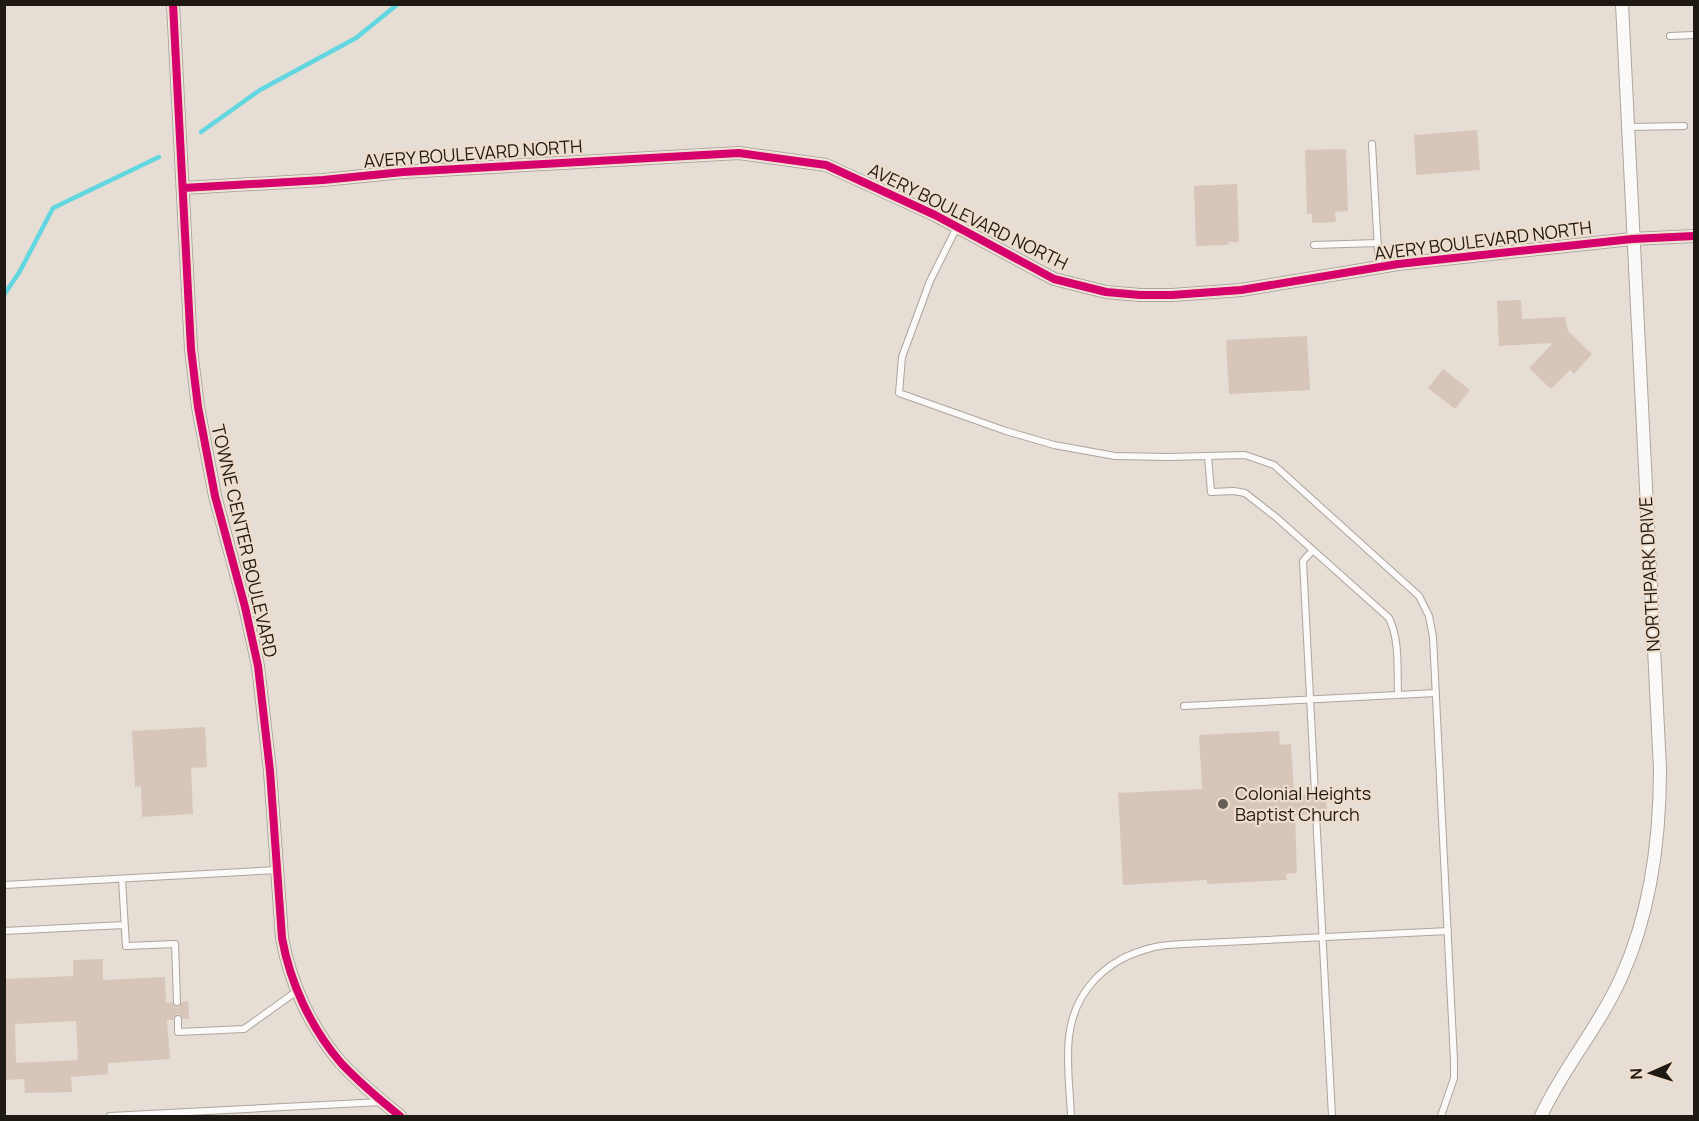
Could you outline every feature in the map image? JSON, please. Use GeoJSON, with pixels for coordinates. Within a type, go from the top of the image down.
{"type":"FeatureCollection","features":[{"type":"Feature","properties":{"kind":"street","name":"TOWNE CENTER BOULEVARD"},"geometry":{"type":"LineString","coordinates":[[173,4],[191,349],[198,407],[215,496],[245,607],[258,666],[270,771],[282,938],[286,960],[297,991],[314,1023],[342,1063],[400,1116]]}},
{"type":"Feature","properties":{"kind":"street","name":"NORTHPARK DRIVE"},"geometry":{"type":"LineString","coordinates":[[1541,1116],[1551,1095],[1595,1026],[1621,978],[1648,896],[1660,811],[1660,769],[1622,4]]}},
{"type":"Feature","properties":{"kind":"street","name":"AVERY BOULEVARD NORTH"},"geometry":{"type":"LineString","coordinates":[[183,188],[323,180],[403,172],[739,153],[826,165],[958,227],[1054,279],[1121,294],[1161,296],[1241,290],[1379,267],[1632,239],[1695,236]]}},
{"type":"Feature","properties":{"kind":"lane"},"geometry":{"type":"LineString","coordinates":[[1670,36],[1695,35]]}},
{"type":"Feature","properties":{"kind":"lane"},"geometry":{"type":"LineString","coordinates":[[1627,127],[1684,126]]}},
{"type":"Feature","properties":{"kind":"lane"},"geometry":{"type":"LineString","coordinates":[[1372,144],[1379,267]]}},
{"type":"Feature","properties":{"kind":"lane"},"geometry":{"type":"LineString","coordinates":[[958,227],[930,281],[902,357],[899,393],[1006,431],[1054,445],[1115,456],[1245,455],[1274,465],[1419,596],[1429,615],[1433,637],[1448,931],[1454,1078],[1441,1116]]}},
{"type":"Feature","properties":{"kind":"lane"},"geometry":{"type":"LineString","coordinates":[[1314,246],[1378,243]]}},
{"type":"Feature","properties":{"kind":"lane"},"geometry":{"type":"LineString","coordinates":[[1209,456],[1211,492],[1245,493],[1277,518],[1389,618],[1395,630],[1398,694]]}},
{"type":"Feature","properties":{"kind":"lane"},"geometry":{"type":"LineString","coordinates":[[1312,551],[1303,561],[1315,794]]}},
{"type":"Feature","properties":{"kind":"lane"},"geometry":{"type":"LineString","coordinates":[[1184,706],[1436,693]]}},
{"type":"Feature","properties":{"kind":"lane"},"geometry":{"type":"LineString","coordinates":[[1316,814],[1332,1116]]}},
{"type":"Feature","properties":{"kind":"lane"},"geometry":{"type":"LineString","coordinates":[[4,885],[278,870]]}},
{"type":"Feature","properties":{"kind":"lane"},"geometry":{"type":"LineString","coordinates":[[122,879],[126,946],[175,944],[177,1002]]}},
{"type":"Feature","properties":{"kind":"lane"},"geometry":{"type":"LineString","coordinates":[[4,931],[124,926]]}},
{"type":"Feature","properties":{"kind":"lane"},"geometry":{"type":"LineString","coordinates":[[1071,1116],[1068,1039],[1073,1014],[1084,992],[1095,978],[1124,956],[1152,947],[1448,931]]}},
{"type":"Feature","properties":{"kind":"lane"},"geometry":{"type":"LineString","coordinates":[[178,1019],[178,1032],[244,1029],[297,991]]}},
{"type":"Feature","properties":{"kind":"lane"},"geometry":{"type":"LineString","coordinates":[[110,1116],[225,1112],[383,1102]]}},
{"type":"Feature","properties":{"kind":"building"},"geometry":{"type":"Polygon","coordinates":[[[1477,130],[1480,170],[1416,175],[1414,135],[1477,130]]]}},
{"type":"Feature","properties":{"kind":"building"},"geometry":{"type":"Polygon","coordinates":[[[1346,149],[1348,211],[1335,212],[1336,222],[1312,223],[1312,214],[1307,214],[1305,150],[1346,149]]]}},
{"type":"Feature","properties":{"kind":"building"},"geometry":{"type":"Polygon","coordinates":[[[1237,184],[1239,242],[1229,242],[1228,245],[1196,246],[1194,186],[1237,184]]]}},
{"type":"Feature","properties":{"kind":"building"},"geometry":{"type":"Polygon","coordinates":[[[1521,300],[1522,319],[1565,317],[1568,331],[1592,354],[1574,374],[1570,370],[1551,389],[1529,368],[1553,343],[1499,346],[1497,301],[1521,300]]]}},
{"type":"Feature","properties":{"kind":"building"},"geometry":{"type":"Polygon","coordinates":[[[1307,336],[1310,390],[1229,394],[1226,340],[1307,336]]]}},
{"type":"Feature","properties":{"kind":"building"},"geometry":{"type":"Polygon","coordinates":[[[1443,369],[1470,390],[1455,409],[1428,388],[1443,369]]]}},
{"type":"Feature","properties":{"kind":"building"},"geometry":{"type":"Polygon","coordinates":[[[205,727],[207,767],[191,768],[193,814],[142,817],[141,786],[135,787],[132,731],[205,727]]]}},
{"type":"Feature","properties":{"kind":"building","name":"Colonial Heights Baptist Church"},"geometry":{"type":"Polygon","coordinates":[[[1279,731],[1280,745],[1291,744],[1294,794],[1310,794],[1315,799],[1320,794],[1326,793],[1327,813],[1321,813],[1315,809],[1311,814],[1295,816],[1297,873],[1286,874],[1287,880],[1207,884],[1207,880],[1123,885],[1118,793],[1202,789],[1199,735],[1279,731]]]}},
{"type":"Feature","properties":{"kind":"building"},"geometry":{"type":"Polygon","coordinates":[[[103,959],[103,980],[165,977],[166,1003],[172,1002],[178,1007],[182,1002],[188,1001],[189,1019],[183,1019],[177,1014],[173,1020],[167,1020],[170,1059],[108,1063],[108,1074],[71,1077],[72,1092],[25,1093],[24,1079],[4,1080],[4,979],[73,976],[73,960],[103,959]],[[76,1021],[15,1024],[16,1063],[78,1060],[76,1021]]]}},
{"type":"Feature","properties":{"kind":"waterway"},"geometry":{"type":"LineString","coordinates":[[201,132],[260,90],[356,38],[398,4]]}},
{"type":"Feature","properties":{"kind":"waterway"},"geometry":{"type":"LineString","coordinates":[[4,295],[20,271],[53,208],[159,157]]}},
{"type":"Feature","properties":{"kind":"cycle path"},"geometry":{"type":"LineString","coordinates":[[173,4],[191,349],[198,407],[215,496],[245,607],[258,666],[270,771],[282,938],[296,988],[320,1035],[341,1063],[400,1116]]}},
{"type":"Feature","properties":{"kind":"cycle path"},"geometry":{"type":"LineString","coordinates":[[183,188],[323,180],[403,172],[739,153],[826,165],[935,215],[1054,279],[1106,292],[1140,295],[1241,290],[1398,264],[1632,239],[1694,236]]}},
{"type":"Feature","properties":{"kind":"place","name":"Colonial Heights Baptist Church"},"geometry":{"type":"Point","coordinates":[1223,804]}}]}
